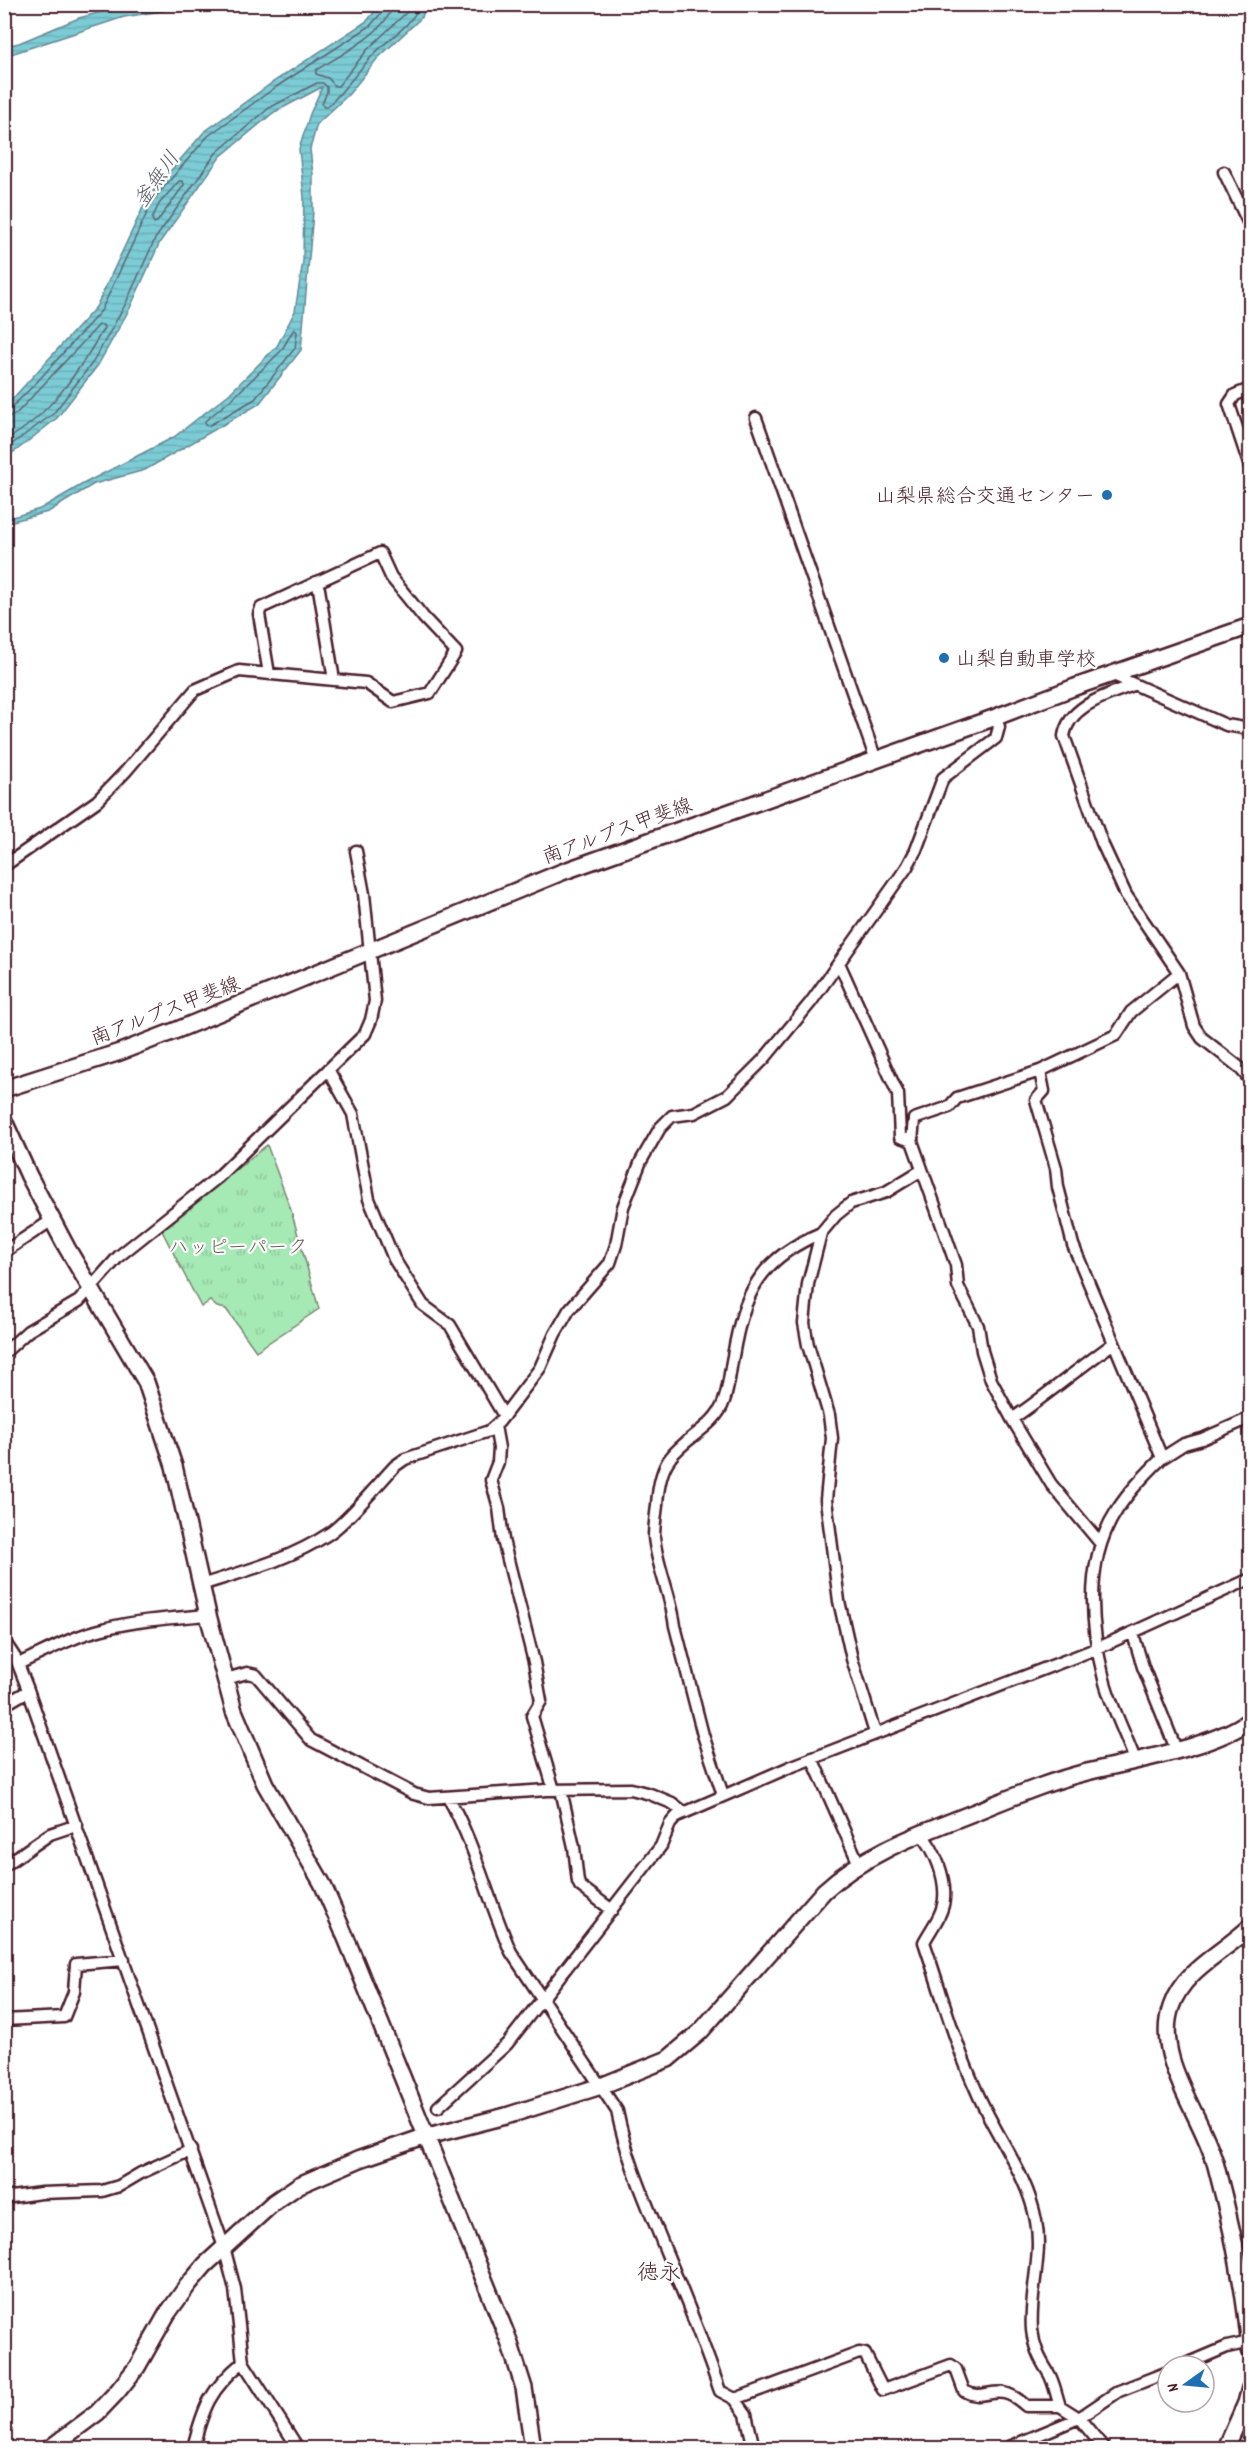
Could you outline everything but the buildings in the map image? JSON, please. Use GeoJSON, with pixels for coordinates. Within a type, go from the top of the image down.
{"type":"FeatureCollection","features":[{"type":"Feature","properties":{"kind":"street"},"geometry":{"type":"LineString","coordinates":[[1224,172],[1251,226]]}},
{"type":"Feature","properties":{"kind":"street"},"geometry":{"type":"LineString","coordinates":[[1251,389],[1235,394],[1229,404],[1251,467]]}},
{"type":"Feature","properties":{"kind":"street"},"geometry":{"type":"LineString","coordinates":[[756,418],[876,760]]}},
{"type":"Feature","properties":{"kind":"street"},"geometry":{"type":"LineString","coordinates":[[4,866],[97,801],[126,771],[195,690],[239,671],[269,674],[366,683],[393,702],[425,696],[435,688],[456,652],[391,578],[380,553],[261,608],[259,614],[269,674]]}},
{"type":"Feature","properties":{"kind":"street"},"geometry":{"type":"LineString","coordinates":[[316,582],[334,680]]}},
{"type":"Feature","properties":{"kind":"street","name":"南アルプス甲斐線"},"geometry":{"type":"LineString","coordinates":[[4,1089],[130,1048],[562,872],[1111,674],[1251,626]]}},
{"type":"Feature","properties":{"kind":"street"},"geometry":{"type":"LineString","coordinates":[[1111,674],[1226,725],[1251,729]]}},
{"type":"Feature","properties":{"kind":"street"},"geometry":{"type":"LineString","coordinates":[[1133,685],[1087,704],[1066,729],[1064,736],[1102,843],[1126,895],[1179,973],[1194,1026],[1202,1038],[1239,1067],[1251,1080]]}},
{"type":"Feature","properties":{"kind":"street"},"geometry":{"type":"LineString","coordinates":[[1075,687],[1087,704]]}},
{"type":"Feature","properties":{"kind":"street"},"geometry":{"type":"LineString","coordinates":[[201,1585],[275,1562],[298,1551],[332,1532],[395,1466],[405,1459],[489,1431],[495,1426],[540,1368],[569,1310],[610,1263],[623,1207],[641,1161],[660,1128],[672,1116],[694,1113],[727,1096],[764,1059],[811,1002],[907,867],[916,850],[943,778],[996,738],[999,727],[996,717]]}},
{"type":"Feature","properties":{"kind":"street"},"geometry":{"type":"LineString","coordinates":[[4,1353],[28,1331],[79,1301],[118,1256],[218,1178],[365,1034],[375,1001],[364,894],[356,851]]}},
{"type":"Feature","properties":{"kind":"street"},"geometry":{"type":"LineString","coordinates":[[839,963],[897,1094],[900,1137],[912,1141]]}},
{"type":"Feature","properties":{"kind":"street"},"geometry":{"type":"LineString","coordinates":[[1101,1544],[1051,1484],[991,1380],[982,1351],[978,1326],[958,1286],[956,1265],[912,1141],[914,1119],[949,1107],[957,1098],[1040,1071],[1116,1035],[1131,1012],[1179,973]]}},
{"type":"Feature","properties":{"kind":"street"},"geometry":{"type":"LineString","coordinates":[[329,1071],[353,1114],[371,1206],[394,1258],[423,1305],[450,1325],[504,1416]]}},
{"type":"Feature","properties":{"kind":"street"},"geometry":{"type":"LineString","coordinates":[[1040,1071],[1044,1091],[1036,1100],[1056,1168],[1058,1187],[1073,1245],[1162,1458]]}},
{"type":"Feature","properties":{"kind":"street"},"geometry":{"type":"LineString","coordinates":[[4,1121],[52,1220],[149,1391],[174,1466],[208,1615],[234,1711],[265,1784],[322,1883],[509,2342],[524,2388],[533,2448]]}},
{"type":"Feature","properties":{"kind":"street"},"geometry":{"type":"LineString","coordinates":[[723,1795],[703,1735],[675,1626],[673,1609],[660,1568],[654,1536],[662,1474],[670,1457],[710,1422],[724,1402],[744,1306],[759,1278],[777,1257],[796,1244],[820,1233],[850,1203],[886,1192],[922,1170]]}},
{"type":"Feature","properties":{"kind":"street"},"geometry":{"type":"LineString","coordinates":[[4,1252],[52,1220]]}},
{"type":"Feature","properties":{"kind":"street"},"geometry":{"type":"LineString","coordinates":[[820,1233],[808,1284],[804,1323],[808,1345],[829,1415],[832,1438],[826,1500],[839,1601],[852,1659],[875,1733]]}},
{"type":"Feature","properties":{"kind":"street"},"geometry":{"type":"LineString","coordinates":[[1012,1419],[1064,1383],[1114,1343]]}},
{"type":"Feature","properties":{"kind":"street"},"geometry":{"type":"LineString","coordinates":[[1136,1760],[1104,1680],[1098,1648],[1093,1596],[1096,1560],[1101,1544],[1116,1511],[1138,1482],[1162,1458],[1184,1444],[1202,1439],[1251,1418]]}},
{"type":"Feature","properties":{"kind":"street"},"geometry":{"type":"LineString","coordinates":[[495,1426],[499,1448],[498,1462],[491,1480],[500,1508],[503,1540],[534,1662],[541,1701],[532,1716],[574,1847],[578,1882],[580,1886],[612,1910]]}},
{"type":"Feature","properties":{"kind":"street"},"geometry":{"type":"LineString","coordinates":[[438,2107],[507,2044],[661,1846],[670,1824],[684,1812],[875,1733],[1098,1648],[1251,1579]]}},
{"type":"Feature","properties":{"kind":"street"},"geometry":{"type":"LineString","coordinates":[[18,1664],[70,1640],[103,1629],[167,1618],[208,1615]]}},
{"type":"Feature","properties":{"kind":"street"},"geometry":{"type":"LineString","coordinates":[[1132,1634],[1176,1749]]}},
{"type":"Feature","properties":{"kind":"street"},"geometry":{"type":"LineString","coordinates":[[4,1641],[18,1664],[28,1691],[224,2247],[235,2289],[243,2362],[298,2448]]}},
{"type":"Feature","properties":{"kind":"street"},"geometry":{"type":"LineString","coordinates":[[226,1679],[248,1673],[256,1675],[311,1740],[414,1794],[429,1798],[557,1790],[631,1789],[672,1803],[684,1812]]}},
{"type":"Feature","properties":{"kind":"street"},"geometry":{"type":"LineString","coordinates":[[4,1705],[28,1691]]}},
{"type":"Feature","properties":{"kind":"street"},"geometry":{"type":"LineString","coordinates":[[50,2448],[97,2414],[117,2392],[137,2367],[167,2314],[188,2285],[224,2247],[273,2204],[299,2185],[344,2165],[424,2137],[506,2116],[601,2086],[668,2059],[700,2032],[824,1891],[859,1864],[921,1834],[1043,1785],[1206,1742],[1251,1719]]}},
{"type":"Feature","properties":{"kind":"street"},"geometry":{"type":"LineString","coordinates":[[812,1758],[859,1864]]}},
{"type":"Feature","properties":{"kind":"street"},"geometry":{"type":"LineString","coordinates":[[448,1797],[462,1820],[511,1952],[617,2111],[623,2139],[635,2175],[694,2317],[720,2391],[735,2399],[746,2414],[754,2448]]}},
{"type":"Feature","properties":{"kind":"street"},"geometry":{"type":"LineString","coordinates":[[4,1866],[50,1834],[77,1826]]}},
{"type":"Feature","properties":{"kind":"street"},"geometry":{"type":"LineString","coordinates":[[921,1834],[929,1843],[937,1861],[944,1900],[924,1942],[976,2090],[994,2129],[1010,2154],[1036,2220],[1038,2240],[1032,2303],[1032,2331],[1040,2363],[1048,2372],[1060,2406]]}},
{"type":"Feature","properties":{"kind":"street"},"geometry":{"type":"LineString","coordinates":[[1251,1927],[1202,1966],[1179,1989],[1171,2005],[1166,2039],[1173,2067],[1201,2124],[1215,2163],[1231,2227],[1251,2350]]}},
{"type":"Feature","properties":{"kind":"street"},"geometry":{"type":"LineString","coordinates":[[4,2020],[64,2017],[74,1992],[76,1964],[124,1960]]}},
{"type":"Feature","properties":{"kind":"street"},"geometry":{"type":"LineString","coordinates":[[4,2198],[41,2193],[102,2191],[119,2186],[191,2150]]}},
{"type":"Feature","properties":{"kind":"street"},"geometry":{"type":"LineString","coordinates":[[1210,2354],[1227,2347],[1250,2342]]}},
{"type":"Feature","properties":{"kind":"street"},"geometry":{"type":"LineString","coordinates":[[735,2399],[859,2353],[865,2354],[883,2390],[951,2365],[956,2369],[964,2391],[972,2396],[1001,2391],[1017,2397],[1026,2406],[1060,2406],[1079,2418],[1104,2448]]}},
{"type":"Feature","properties":{"kind":"street"},"geometry":{"type":"LineString","coordinates":[[193,2448],[206,2402],[225,2377],[243,2362]]}},
{"type":"Feature","properties":{"kind":"street"},"geometry":{"type":"LineString","coordinates":[[1007,2448],[1079,2418],[1119,2391],[1156,2377]]}},
{"type":"Feature","properties":{"kind":"street"},"geometry":{"type":"LineString","coordinates":[[1226,2448],[1251,2388]]}},
{"type":"Feature","properties":{"kind":"green space","name":"ハッピーパーク"},"geometry":{"type":"Polygon","coordinates":[[[267,1145],[290,1207],[319,1309],[256,1351],[226,1309],[217,1307],[210,1301],[201,1307],[161,1229],[267,1145]]]}},
{"type":"Feature","properties":{"kind":"water"},"geometry":{"type":"Polygon","coordinates":[[[131,4],[260,5],[205,12],[174,9],[124,17],[5,56],[5,46],[19,43],[79,18],[131,4]]]}},
{"type":"Feature","properties":{"kind":"water"},"geometry":{"type":"Polygon","coordinates":[[[380,5],[426,5],[422,17],[377,59],[349,94],[317,124],[310,149],[313,174],[313,212],[301,350],[259,404],[145,470],[94,484],[48,512],[5,523],[5,519],[40,509],[174,437],[229,394],[277,346],[295,311],[303,261],[304,197],[299,149],[310,114],[322,87],[273,113],[220,157],[160,242],[130,308],[98,365],[57,418],[5,457],[5,407],[96,307],[148,197],[204,132],[273,82],[367,21],[380,5]]]}},
{"type":"Feature","properties":{"kind":"place","name":"山梨県総合交通センター"},"geometry":{"type":"Point","coordinates":[1107,495]}},
{"type":"Feature","properties":{"kind":"place","name":"山梨自動車学校"},"geometry":{"type":"Point","coordinates":[944,658]}},
{"type":"Feature","properties":{"kind":"district","name":"徳永"},"geometry":{"type":"Point","coordinates":[659,2271]}},
{"type":"Feature","properties":{"kind":"water label","name":"釜無川"},"geometry":{"type":"Point","coordinates":[156,179]}}]}
